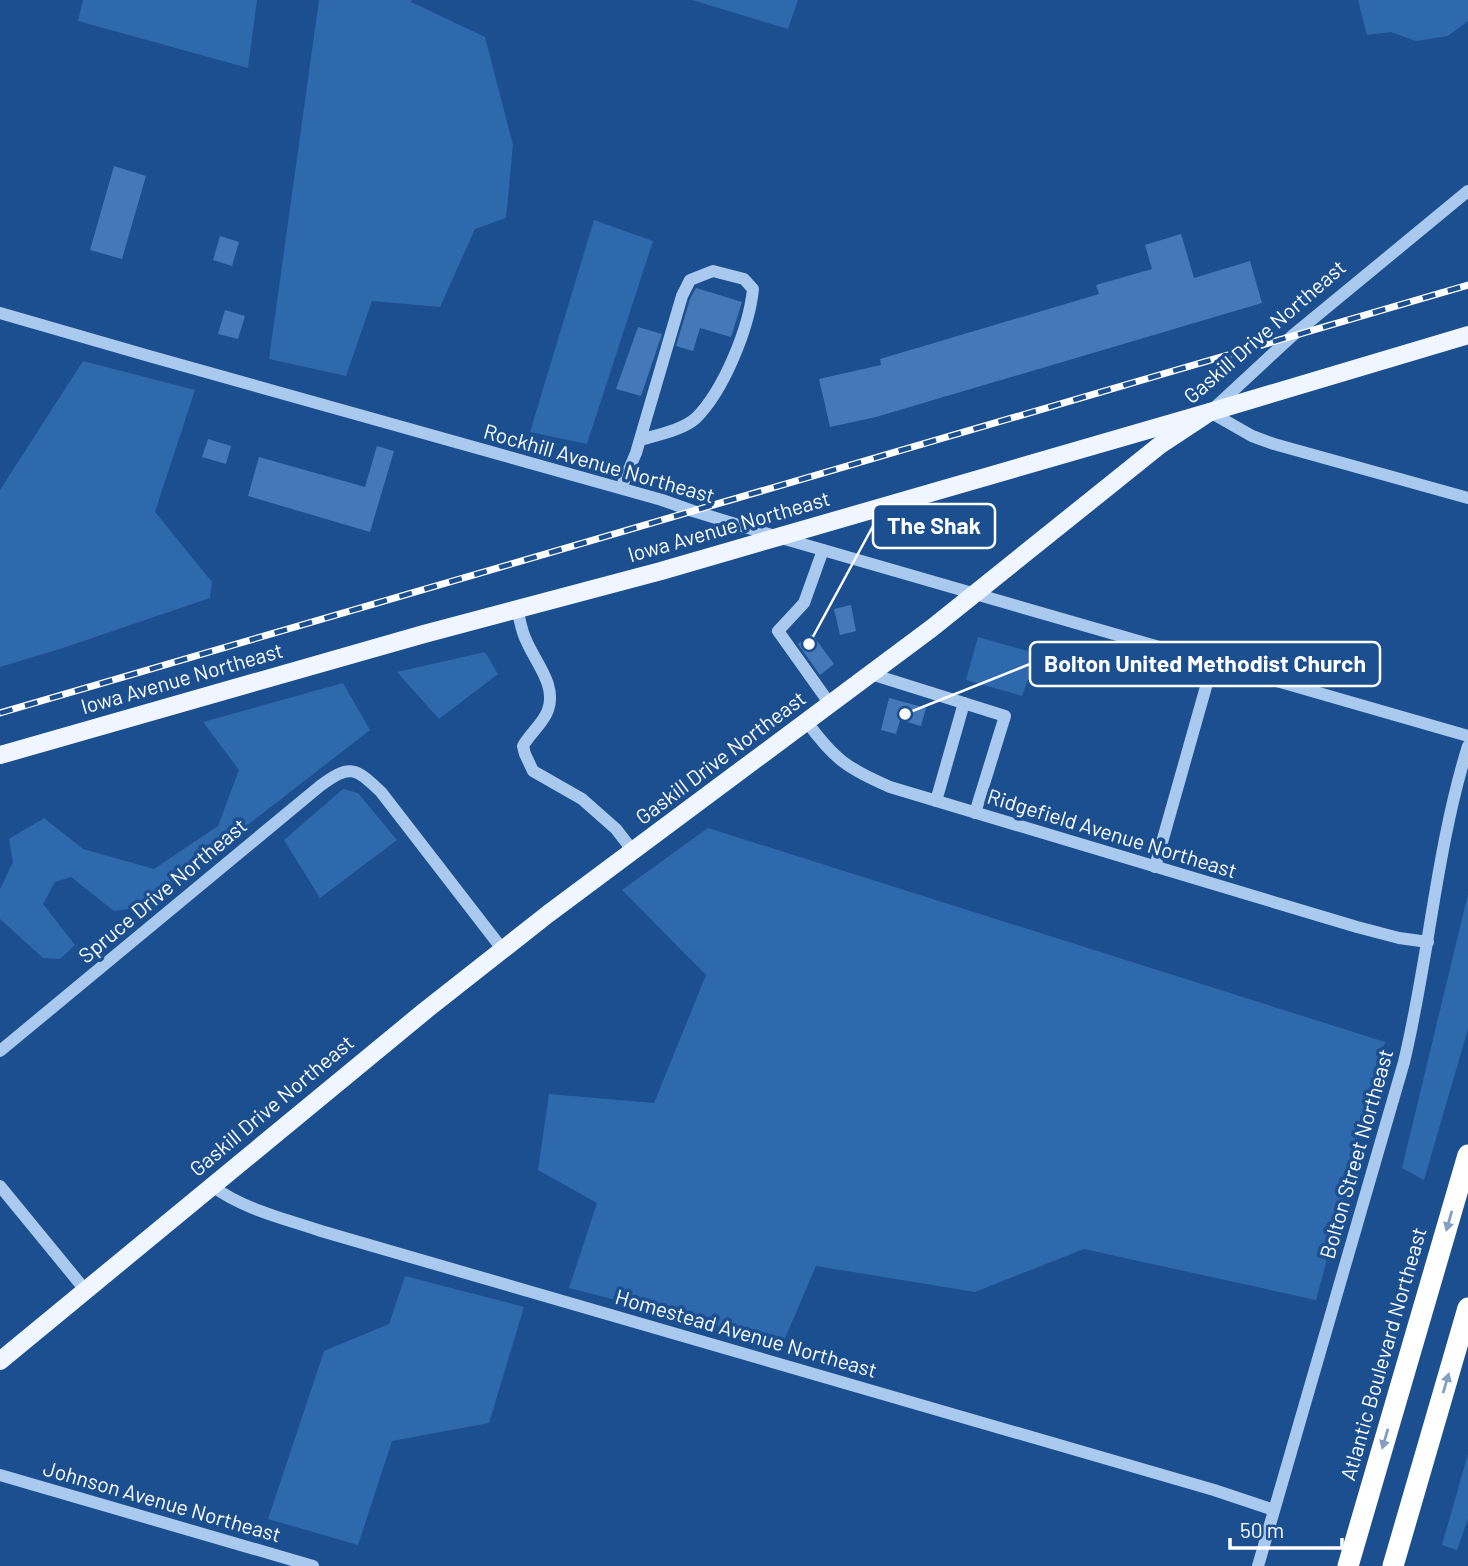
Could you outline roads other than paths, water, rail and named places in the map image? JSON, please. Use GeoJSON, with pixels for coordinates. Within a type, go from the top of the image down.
{"type":"FeatureCollection","features":[{"type":"Feature","properties":{"kind":"highway","name":"Atlantic Boulevard Northeast"},"geometry":{"type":"LineString","coordinates":[[1348,1566],[1468,1155]]}},
{"type":"Feature","properties":{"kind":"highway"},"geometry":{"type":"LineString","coordinates":[[1392,1566],[1468,1308]]}},
{"type":"Feature","properties":{"kind":"main road","name":"Iowa Avenue Northeast"},"geometry":{"type":"LineString","coordinates":[[0,755],[248,683],[661,571],[1468,335]]}},
{"type":"Feature","properties":{"kind":"main road","name":"Gaskill Drive Northeast"},"geometry":{"type":"LineString","coordinates":[[0,1361],[382,1044],[633,851],[976,595],[1160,445],[1210,412]]}},
{"type":"Feature","properties":{"kind":"street","name":"Gaskill Drive Northeast"},"geometry":{"type":"LineString","coordinates":[[1210,412],[1292,336],[1468,191]]}},
{"type":"Feature","properties":{"kind":"street"},"geometry":{"type":"LineString","coordinates":[[621,488],[640,440],[682,296],[690,280],[713,271],[744,279],[753,289],[752,303],[729,370],[718,388],[695,419],[674,430],[640,440]]}},
{"type":"Feature","properties":{"kind":"street","name":"Rockhill Avenue Northeast"},"geometry":{"type":"LineString","coordinates":[[0,313],[621,488],[703,515],[976,595],[1468,736]]}},
{"type":"Feature","properties":{"kind":"street"},"geometry":{"type":"LineString","coordinates":[[1210,412],[1252,436],[1468,498]]}},
{"type":"Feature","properties":{"kind":"street"},"geometry":{"type":"LineString","coordinates":[[823,550],[804,603],[778,631],[830,705]]}},
{"type":"Feature","properties":{"kind":"street"},"geometry":{"type":"LineString","coordinates":[[517,609],[526,640],[551,695],[548,710],[541,723],[523,746],[533,771],[582,799],[616,829],[633,851]]}},
{"type":"Feature","properties":{"kind":"street"},"geometry":{"type":"LineString","coordinates":[[1155,867],[1213,662]]}},
{"type":"Feature","properties":{"kind":"street"},"geometry":{"type":"LineString","coordinates":[[871,674],[1004,716],[975,813]]}},
{"type":"Feature","properties":{"kind":"street"},"geometry":{"type":"LineString","coordinates":[[936,801],[964,703]]}},
{"type":"Feature","properties":{"kind":"street","name":"Ridgefield Avenue Northeast"},"geometry":{"type":"LineString","coordinates":[[807,722],[835,756],[861,774],[890,787],[1357,928],[1428,942]]}},
{"type":"Feature","properties":{"kind":"street","name":"Bolton Street Northeast"},"geometry":{"type":"LineString","coordinates":[[1258,1566],[1404,1062],[1415,1019],[1448,825],[1468,746]]}},
{"type":"Feature","properties":{"kind":"street","name":"Spruce Drive Northeast"},"geometry":{"type":"LineString","coordinates":[[0,1051],[320,786],[335,775],[347,771],[363,775],[381,792],[503,950]]}},
{"type":"Feature","properties":{"kind":"street"},"geometry":{"type":"LineString","coordinates":[[0,1186],[86,1291]]}},
{"type":"Feature","properties":{"kind":"street","name":"Homestead Avenue Northeast"},"geometry":{"type":"LineString","coordinates":[[212,1186],[245,1206],[321,1231],[1214,1490],[1274,1510]]}},
{"type":"Feature","properties":{"kind":"street","name":"Johnson Avenue Northeast"},"geometry":{"type":"LineString","coordinates":[[0,1475],[313,1566]]}},
{"type":"Feature","properties":{"kind":"railway"},"geometry":{"type":"LineString","coordinates":[[0,713],[1468,285]]}},
{"type":"Feature","properties":{"kind":"place","name":"The Shak"},"geometry":{"type":"Point","coordinates":[809,644]}},
{"type":"Feature","properties":{"kind":"place","name":"Bolton United Methodist Church"},"geometry":{"type":"Point","coordinates":[905,714]}}]}
